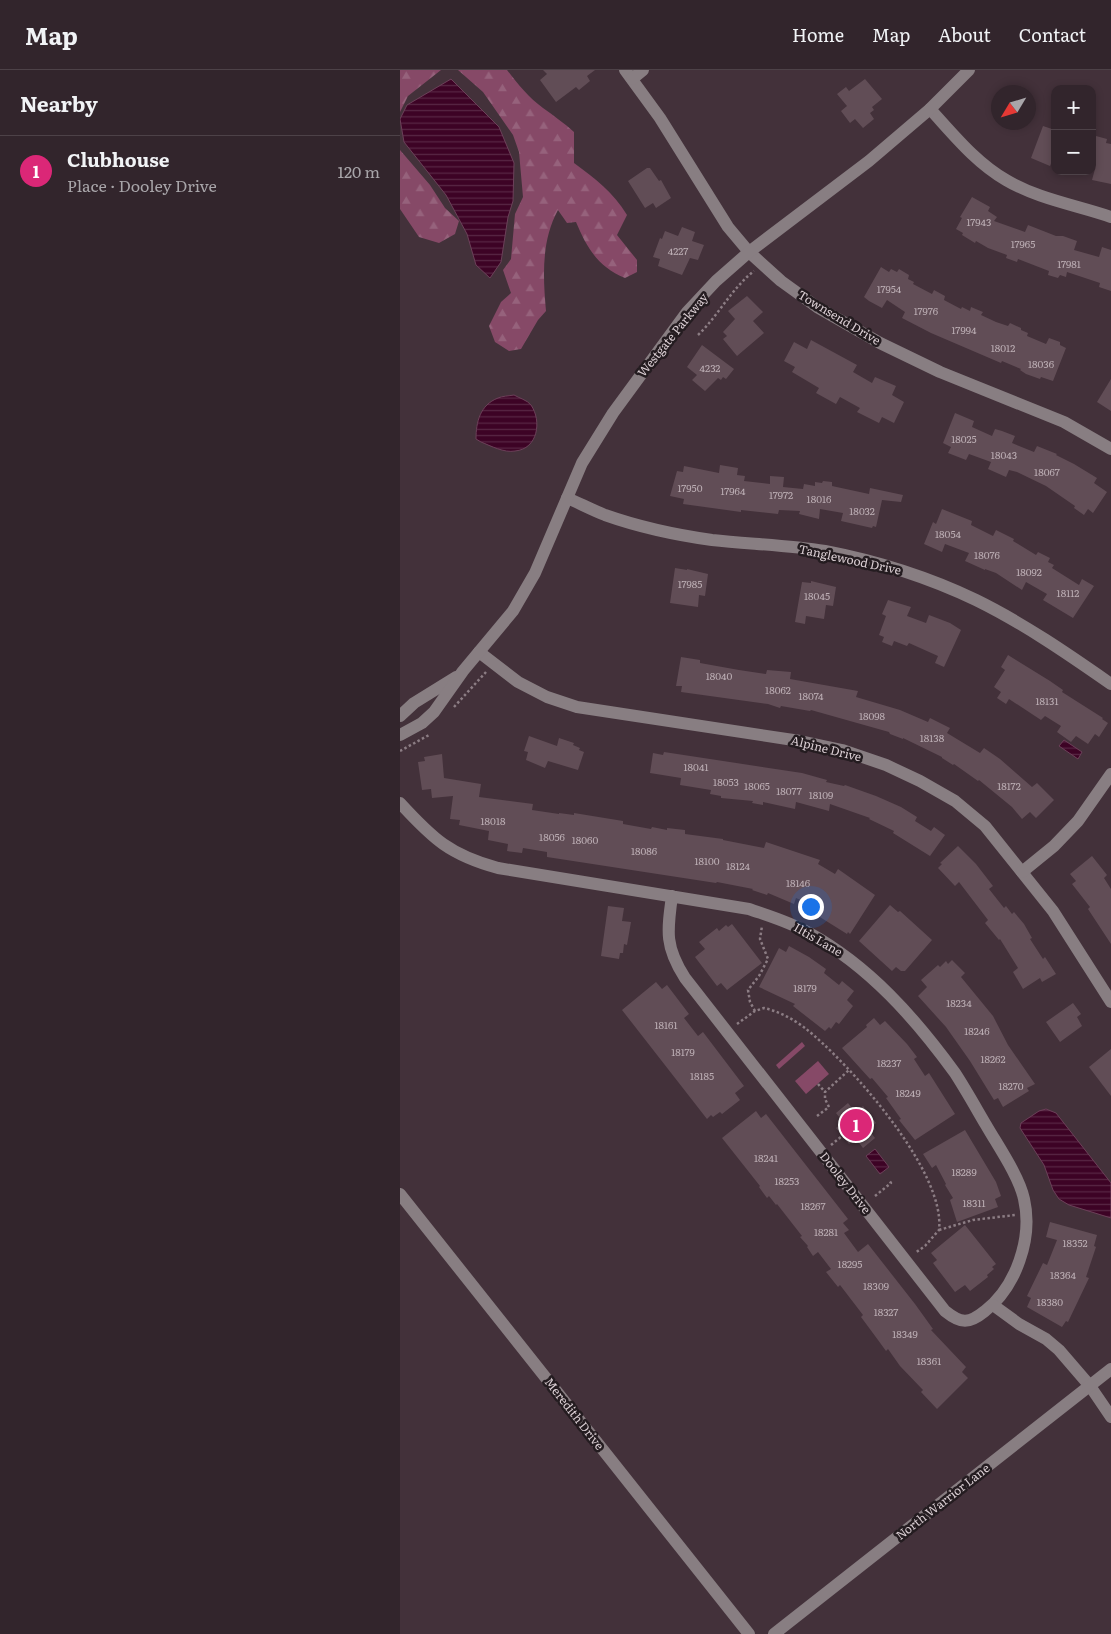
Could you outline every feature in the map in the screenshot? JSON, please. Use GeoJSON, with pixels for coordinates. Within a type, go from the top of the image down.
{"type":"FeatureCollection","features":[{"type":"Feature","properties":{"kind":"street"},"geometry":{"type":"LineString","coordinates":[[628,74],[643,70]]}},
{"type":"Feature","properties":{"kind":"street","name":"Westgate Parkway"},"geometry":{"type":"LineString","coordinates":[[400,735],[422,723],[434,712],[463,670],[513,611],[535,573],[582,463],[613,413],[688,312],[716,282],[749,252],[869,161],[930,108],[968,70]]}},
{"type":"Feature","properties":{"kind":"street","name":"Townsend Drive"},"geometry":{"type":"LineString","coordinates":[[628,74],[660,118],[728,227],[749,252],[781,281],[817,307],[880,343],[940,372],[1064,422],[1111,449]]}},
{"type":"Feature","properties":{"kind":"street"},"geometry":{"type":"LineString","coordinates":[[930,108],[978,159],[1006,180],[1030,192],[1063,204],[1111,217]]}},
{"type":"Feature","properties":{"kind":"street","name":"Tanglewood Drive"},"geometry":{"type":"LineString","coordinates":[[567,498],[604,514],[654,529],[712,540],[825,551],[887,565],[976,600],[1032,632],[1111,684]]}},
{"type":"Feature","properties":{"kind":"street","name":"Alpine Drive"},"geometry":{"type":"LineString","coordinates":[[479,652],[518,682],[547,697],[577,707],[800,741],[842,750],[886,765],[920,781],[955,801],[985,826],[1053,911],[1111,1002]]}},
{"type":"Feature","properties":{"kind":"street","name":"Westgate Parkway"},"geometry":{"type":"LineString","coordinates":[[400,716],[414,703],[447,683],[463,670]]}},
{"type":"Feature","properties":{"kind":"street"},"geometry":{"type":"LineString","coordinates":[[1022,872],[1054,846],[1078,821],[1111,774]]}},
{"type":"Feature","properties":{"kind":"street","name":"Iltis Lane"},"geometry":{"type":"LineString","coordinates":[[400,803],[436,839],[455,853],[476,862],[498,868],[749,909],[778,918],[808,933],[839,952],[872,976],[926,1036],[955,1074],[1012,1171],[1024,1198],[1027,1220],[1020,1256],[1010,1281],[993,1305]]}},
{"type":"Feature","properties":{"kind":"street","name":"Dooley Drive"},"geometry":{"type":"LineString","coordinates":[[672,896],[668,936],[670,949],[680,971],[945,1311],[953,1317],[968,1321],[976,1318],[993,1305]]}},
{"type":"Feature","properties":{"kind":"street","name":"Meredith Drive"},"geometry":{"type":"LineString","coordinates":[[400,1194],[749,1634]]}},
{"type":"Feature","properties":{"kind":"street"},"geometry":{"type":"LineString","coordinates":[[993,1305],[1019,1324],[1046,1339],[1059,1350],[1090,1386],[1111,1417]]}},
{"type":"Feature","properties":{"kind":"street","name":"North Warrior Lane"},"geometry":{"type":"LineString","coordinates":[[774,1634],[1111,1369]]}},
{"type":"Feature","properties":{"kind":"path"},"geometry":{"type":"LineString","coordinates":[[698,335],[708,326],[723,303],[739,284],[763,264]]}},
{"type":"Feature","properties":{"kind":"path"},"geometry":{"type":"LineString","coordinates":[[450,711],[494,663]]}},
{"type":"Feature","properties":{"kind":"path"},"geometry":{"type":"LineString","coordinates":[[400,751],[433,732]]}},
{"type":"Feature","properties":{"kind":"path"},"geometry":{"type":"LineString","coordinates":[[755,1011],[750,1002],[748,990],[759,976],[768,959],[760,939],[763,923]]}},
{"type":"Feature","properties":{"kind":"path"},"geometry":{"type":"LineString","coordinates":[[734,1027],[755,1011],[764,1008],[771,1009],[803,1026],[824,1044],[849,1070],[892,1123],[925,1174],[934,1195],[939,1230]]}},
{"type":"Feature","properties":{"kind":"path"},"geometry":{"type":"LineString","coordinates":[[817,1116],[829,1107],[824,1099],[825,1092],[849,1070]]}},
{"type":"Feature","properties":{"kind":"path"},"geometry":{"type":"LineString","coordinates":[[818,1084],[825,1092]]}},
{"type":"Feature","properties":{"kind":"path"},"geometry":{"type":"LineString","coordinates":[[875,1196],[891,1183],[888,1180]]}},
{"type":"Feature","properties":{"kind":"path"},"geometry":{"type":"LineString","coordinates":[[912,1256],[925,1246],[939,1230],[973,1220],[1016,1215]]}},
{"type":"Feature","properties":{"kind":"green space"},"geometry":{"type":"Polygon","coordinates":[[[400,70],[441,70],[408,96],[400,112],[400,70]]]}},
{"type":"Feature","properties":{"kind":"green space"},"geometry":{"type":"Polygon","coordinates":[[[458,70],[507,70],[533,100],[574,132],[574,163],[604,186],[627,215],[617,235],[637,260],[637,272],[625,278],[607,268],[594,256],[576,222],[567,223],[558,210],[552,222],[544,259],[546,311],[538,320],[521,349],[509,351],[495,342],[489,326],[501,302],[511,293],[503,270],[511,259],[515,214],[523,197],[519,152],[513,135],[483,92],[458,70]]]}},
{"type":"Feature","properties":{"kind":"green space"},"geometry":{"type":"Polygon","coordinates":[[[400,150],[430,185],[445,208],[459,221],[455,234],[439,243],[419,237],[400,209],[400,150]]]}},
{"type":"Feature","properties":{"kind":"green space"},"geometry":{"type":"Polygon","coordinates":[[[802,1042],[805,1046],[779,1069],[776,1065],[802,1042]]]}},
{"type":"Feature","properties":{"kind":"green space"},"geometry":{"type":"Polygon","coordinates":[[[818,1061],[829,1074],[806,1094],[795,1081],[818,1061]]]}},
{"type":"Feature","properties":{"kind":"shaded area"},"geometry":{"type":"Polygon","coordinates":[[[451,79],[499,127],[514,163],[513,201],[508,217],[501,262],[490,278],[476,265],[467,234],[446,195],[404,142],[400,119],[407,105],[451,79]]]}},
{"type":"Feature","properties":{"kind":"shaded area"},"geometry":{"type":"Polygon","coordinates":[[[514,395],[529,403],[534,411],[537,426],[536,433],[529,445],[523,449],[506,451],[476,439],[478,420],[487,405],[500,397],[514,395]]]}},
{"type":"Feature","properties":{"kind":"shaded area"},"geometry":{"type":"Polygon","coordinates":[[[1064,740],[1082,752],[1078,759],[1059,746],[1064,740]]]}},
{"type":"Feature","properties":{"kind":"shaded area"},"geometry":{"type":"Polygon","coordinates":[[[1046,1109],[1056,1113],[1111,1183],[1111,1218],[1069,1205],[1059,1199],[1053,1190],[1044,1165],[1020,1128],[1021,1123],[1039,1111],[1046,1109]]]}},
{"type":"Feature","properties":{"kind":"shaded area"},"geometry":{"type":"Polygon","coordinates":[[[875,1149],[889,1167],[880,1174],[866,1156],[875,1149]]]}},
{"type":"Feature","properties":{"kind":"building"},"geometry":{"type":"Polygon","coordinates":[[[543,70],[595,70],[587,76],[590,81],[579,90],[576,87],[556,102],[540,80],[547,74],[543,70]]]}},
{"type":"Feature","properties":{"kind":"building"},"geometry":{"type":"Polygon","coordinates":[[[865,79],[882,99],[872,107],[874,110],[870,113],[874,119],[863,128],[855,119],[850,123],[841,111],[847,106],[837,94],[846,87],[849,91],[865,79]]]}},
{"type":"Feature","properties":{"kind":"building"},"geometry":{"type":"Polygon","coordinates":[[[1043,126],[1051,129],[1050,166],[1031,158],[1043,126]]]}},
{"type":"Feature","properties":{"kind":"building"},"geometry":{"type":"Polygon","coordinates":[[[1096,136],[1107,139],[1106,143],[1111,144],[1111,184],[1092,180],[1093,175],[1096,175],[1096,136]]]}},
{"type":"Feature","properties":{"kind":"building"},"geometry":{"type":"Polygon","coordinates":[[[647,168],[650,168],[659,181],[661,180],[671,198],[656,208],[653,203],[645,208],[628,181],[647,168]]]}},
{"type":"Feature","properties":{"kind":"building"},"geometry":{"type":"Polygon","coordinates":[[[972,197],[990,207],[988,211],[997,217],[994,221],[1025,232],[1028,225],[1056,236],[1063,236],[1077,241],[1074,250],[1099,257],[1102,247],[1111,250],[1111,291],[1099,287],[1100,283],[1067,272],[1066,277],[1060,275],[1058,278],[1048,275],[1049,271],[1018,259],[1017,262],[1006,258],[1007,255],[976,241],[975,243],[962,235],[963,233],[956,229],[962,218],[960,217],[972,197]]]}},
{"type":"Feature","properties":{"kind":"building"},"geometry":{"type":"Polygon","coordinates":[[[682,227],[695,232],[692,241],[704,245],[698,260],[690,258],[682,275],[658,266],[660,259],[653,257],[660,238],[662,239],[665,231],[678,236],[682,227]]]}},
{"type":"Feature","properties":{"kind":"building"},"geometry":{"type":"Polygon","coordinates":[[[881,267],[889,272],[891,269],[897,272],[899,269],[909,275],[908,279],[914,282],[913,284],[932,294],[934,290],[945,296],[944,300],[961,309],[962,307],[970,311],[971,307],[983,312],[981,315],[996,322],[1008,326],[1010,323],[1028,333],[1027,336],[1046,344],[1049,338],[1060,342],[1060,345],[1066,348],[1053,381],[1026,374],[1021,369],[1002,361],[1001,363],[931,333],[902,318],[905,312],[887,300],[882,308],[869,301],[864,297],[881,267]]]}},
{"type":"Feature","properties":{"kind":"building"},"geometry":{"type":"Polygon","coordinates":[[[747,296],[763,312],[753,321],[764,333],[737,356],[723,339],[727,336],[723,332],[735,319],[728,311],[747,296]]]}},
{"type":"Feature","properties":{"kind":"building"},"geometry":{"type":"Polygon","coordinates":[[[811,340],[857,365],[853,372],[872,383],[875,377],[896,386],[892,395],[904,402],[894,423],[882,417],[879,423],[857,412],[860,408],[840,397],[836,404],[816,393],[819,388],[792,372],[795,367],[784,361],[794,342],[807,349],[811,340]]]}},
{"type":"Feature","properties":{"kind":"building"},"geometry":{"type":"Polygon","coordinates":[[[702,345],[734,369],[726,379],[723,377],[721,380],[718,378],[705,391],[692,380],[697,375],[687,367],[702,345]]]}},
{"type":"Feature","properties":{"kind":"building"},"geometry":{"type":"Polygon","coordinates":[[[1111,379],[1111,411],[1097,402],[1111,379]]]}},
{"type":"Feature","properties":{"kind":"building"},"geometry":{"type":"Polygon","coordinates":[[[955,413],[974,421],[972,427],[992,436],[995,429],[1015,436],[1012,443],[1034,452],[1037,446],[1057,454],[1097,478],[1094,483],[1107,492],[1093,513],[1088,509],[1084,515],[1074,508],[1075,506],[1046,486],[1017,472],[1009,470],[1006,477],[988,469],[991,462],[969,454],[966,460],[948,453],[951,447],[943,443],[955,413]]]}},
{"type":"Feature","properties":{"kind":"building"},"geometry":{"type":"Polygon","coordinates":[[[720,465],[738,468],[737,475],[745,476],[744,481],[770,484],[770,476],[784,477],[783,487],[803,489],[804,484],[815,486],[815,482],[822,483],[823,481],[832,482],[832,486],[869,494],[870,488],[903,495],[901,502],[882,500],[876,527],[873,526],[872,528],[841,521],[843,513],[820,509],[819,519],[799,514],[800,511],[779,510],[778,514],[741,510],[741,512],[683,504],[684,499],[670,496],[677,471],[683,472],[684,466],[719,473],[720,465]]]}},
{"type":"Feature","properties":{"kind":"building"},"geometry":{"type":"Polygon","coordinates":[[[942,509],[972,521],[971,525],[993,536],[996,530],[1014,539],[1013,541],[1036,555],[1038,552],[1050,558],[1048,562],[1054,565],[1052,568],[1079,585],[1082,579],[1094,586],[1073,618],[1043,600],[1047,594],[1026,582],[1022,590],[996,573],[965,561],[969,553],[945,544],[942,552],[924,544],[933,522],[936,524],[942,509]]]}},
{"type":"Feature","properties":{"kind":"building"},"geometry":{"type":"Polygon","coordinates":[[[675,568],[708,574],[705,596],[699,595],[698,607],[670,603],[675,568]]]}},
{"type":"Feature","properties":{"kind":"building"},"geometry":{"type":"Polygon","coordinates":[[[811,581],[836,587],[833,606],[826,605],[824,619],[806,616],[805,624],[795,622],[802,582],[811,583],[811,581]]]}},
{"type":"Feature","properties":{"kind":"building"},"geometry":{"type":"Polygon","coordinates":[[[888,600],[911,607],[907,616],[926,623],[929,615],[950,623],[961,630],[944,667],[935,663],[938,656],[909,643],[907,646],[894,641],[892,646],[882,642],[884,637],[879,635],[886,616],[882,614],[888,600]]]}},
{"type":"Feature","properties":{"kind":"building"},"geometry":{"type":"Polygon","coordinates":[[[1008,655],[1050,681],[1063,690],[1062,692],[1103,718],[1108,723],[1099,737],[1095,734],[1088,744],[1076,736],[1071,742],[1057,732],[1061,726],[1045,716],[1041,720],[1009,699],[1006,704],[997,698],[1001,692],[994,687],[1005,670],[1001,667],[1008,655]]]}},
{"type":"Feature","properties":{"kind":"building"},"geometry":{"type":"Polygon","coordinates":[[[681,657],[700,660],[700,663],[766,674],[767,670],[791,672],[790,679],[858,691],[856,697],[900,710],[928,722],[930,718],[950,728],[947,733],[980,753],[984,748],[1000,759],[1032,787],[1037,783],[1054,800],[1036,818],[1030,812],[1022,819],[1012,807],[979,780],[942,757],[889,732],[811,710],[781,706],[780,708],[768,704],[681,692],[682,686],[676,686],[681,657]]]}},
{"type":"Feature","properties":{"kind":"building"},"geometry":{"type":"Polygon","coordinates":[[[529,736],[557,746],[559,738],[574,743],[573,745],[584,752],[578,770],[548,761],[545,768],[526,760],[528,752],[524,751],[529,736]]]}},
{"type":"Feature","properties":{"kind":"building"},"geometry":{"type":"Polygon","coordinates":[[[664,752],[802,773],[827,780],[826,782],[845,785],[901,807],[917,817],[915,821],[931,831],[934,827],[945,835],[930,856],[893,833],[894,831],[870,818],[830,804],[829,811],[796,802],[795,809],[763,802],[763,805],[752,803],[753,801],[721,798],[721,796],[710,794],[711,790],[680,785],[681,778],[650,773],[653,753],[663,755],[664,752]]]}},
{"type":"Feature","properties":{"kind":"building"},"geometry":{"type":"Polygon","coordinates":[[[442,754],[444,778],[481,784],[479,797],[533,804],[532,810],[559,814],[574,815],[574,813],[623,821],[623,824],[651,829],[652,827],[667,830],[667,828],[685,830],[685,834],[723,839],[764,848],[766,842],[820,860],[818,864],[835,874],[838,869],[875,895],[850,934],[848,932],[847,934],[815,914],[819,908],[796,898],[794,904],[768,893],[767,895],[753,889],[717,882],[547,857],[547,852],[523,848],[522,853],[507,851],[508,844],[488,840],[489,831],[459,825],[460,820],[450,819],[453,796],[432,798],[431,789],[422,790],[418,762],[425,761],[424,757],[442,754]]]}},
{"type":"Feature","properties":{"kind":"building"},"geometry":{"type":"Polygon","coordinates":[[[958,846],[976,864],[993,886],[989,889],[1004,908],[1006,906],[1012,914],[1014,912],[1024,924],[1032,938],[1030,939],[1056,974],[1042,982],[1040,978],[1023,989],[1013,972],[1018,968],[1000,939],[985,923],[988,920],[959,882],[955,886],[938,868],[942,864],[940,863],[958,846]]]}},
{"type":"Feature","properties":{"kind":"building"},"geometry":{"type":"Polygon","coordinates":[[[1092,856],[1107,875],[1104,878],[1111,889],[1111,944],[1088,909],[1090,907],[1072,884],[1076,881],[1070,874],[1092,856]]]}},
{"type":"Feature","properties":{"kind":"building"},"geometry":{"type":"Polygon","coordinates":[[[890,905],[898,912],[900,911],[932,940],[905,971],[901,971],[896,967],[892,971],[859,941],[890,905]]]}},
{"type":"Feature","properties":{"kind":"building"},"geometry":{"type":"Polygon","coordinates":[[[608,906],[624,908],[622,921],[631,922],[627,945],[624,944],[623,953],[620,953],[619,959],[601,956],[608,906]]]}},
{"type":"Feature","properties":{"kind":"building"},"geometry":{"type":"Polygon","coordinates":[[[732,924],[762,963],[727,990],[721,983],[717,986],[695,957],[705,949],[699,942],[717,928],[719,931],[726,925],[728,927],[732,924]]]}},
{"type":"Feature","properties":{"kind":"building"},"geometry":{"type":"Polygon","coordinates":[[[789,946],[826,969],[824,973],[839,985],[842,981],[854,991],[847,1000],[853,1006],[839,1024],[836,1022],[831,1029],[829,1027],[825,1031],[793,1006],[795,1004],[759,987],[779,948],[786,952],[789,946]]]}},
{"type":"Feature","properties":{"kind":"building"},"geometry":{"type":"Polygon","coordinates":[[[952,960],[965,973],[961,977],[993,1016],[1008,1045],[1035,1084],[1027,1088],[1029,1091],[1003,1107],[998,1098],[994,1100],[946,1027],[918,996],[927,987],[921,980],[938,965],[940,967],[946,961],[948,964],[952,960]]]}},
{"type":"Feature","properties":{"kind":"building"},"geometry":{"type":"Polygon","coordinates":[[[656,982],[662,989],[667,985],[689,1014],[684,1018],[698,1036],[703,1032],[744,1086],[735,1093],[740,1100],[722,1114],[720,1112],[713,1117],[711,1115],[707,1119],[622,1010],[656,982]]]}},
{"type":"Feature","properties":{"kind":"building"},"geometry":{"type":"Polygon","coordinates":[[[1073,1003],[1081,1014],[1077,1017],[1082,1026],[1060,1042],[1046,1022],[1073,1003]]]}},
{"type":"Feature","properties":{"kind":"building"},"geometry":{"type":"Polygon","coordinates":[[[874,1018],[880,1025],[885,1021],[907,1044],[917,1057],[914,1059],[925,1076],[929,1073],[955,1114],[915,1140],[899,1120],[901,1119],[886,1098],[888,1097],[842,1048],[867,1027],[866,1025],[874,1018]]]}},
{"type":"Feature","properties":{"kind":"building"},"geometry":{"type":"Polygon","coordinates":[[[1111,1049],[1111,1096],[1089,1067],[1111,1049]]]}},
{"type":"Feature","properties":{"kind":"building"},"geometry":{"type":"Polygon","coordinates":[[[848,1103],[855,1112],[863,1106],[876,1123],[868,1129],[875,1138],[863,1148],[856,1139],[849,1144],[836,1128],[843,1122],[836,1113],[848,1103]]]}},
{"type":"Feature","properties":{"kind":"building"},"geometry":{"type":"Polygon","coordinates":[[[756,1111],[761,1118],[766,1114],[848,1219],[843,1223],[849,1230],[844,1233],[858,1252],[868,1244],[915,1304],[933,1329],[931,1330],[966,1367],[962,1372],[968,1378],[937,1409],[921,1392],[923,1390],[900,1366],[888,1349],[886,1351],[861,1317],[863,1315],[840,1285],[838,1287],[826,1272],[831,1269],[818,1252],[813,1256],[808,1246],[800,1237],[802,1236],[777,1204],[769,1196],[767,1198],[760,1186],[722,1138],[756,1111]]]}},
{"type":"Feature","properties":{"kind":"building"},"geometry":{"type":"Polygon","coordinates":[[[965,1130],[996,1182],[1001,1196],[995,1199],[998,1207],[957,1222],[950,1200],[953,1198],[946,1184],[936,1165],[932,1168],[923,1154],[965,1130]]]}},
{"type":"Feature","properties":{"kind":"building"},"geometry":{"type":"Polygon","coordinates":[[[1050,1222],[1097,1235],[1094,1246],[1096,1247],[1086,1277],[1089,1278],[1068,1322],[1066,1321],[1062,1327],[1027,1307],[1031,1298],[1027,1296],[1043,1263],[1047,1265],[1057,1240],[1046,1237],[1050,1222]]]}},
{"type":"Feature","properties":{"kind":"building"},"geometry":{"type":"Polygon","coordinates":[[[965,1225],[996,1264],[992,1267],[994,1269],[987,1275],[988,1277],[970,1291],[965,1285],[955,1292],[933,1263],[937,1260],[931,1253],[965,1225]]]}},
{"type":"Feature","properties":{"kind":"place","name":"Clubhouse"},"geometry":{"type":"Point","coordinates":[856,1125]}}]}
